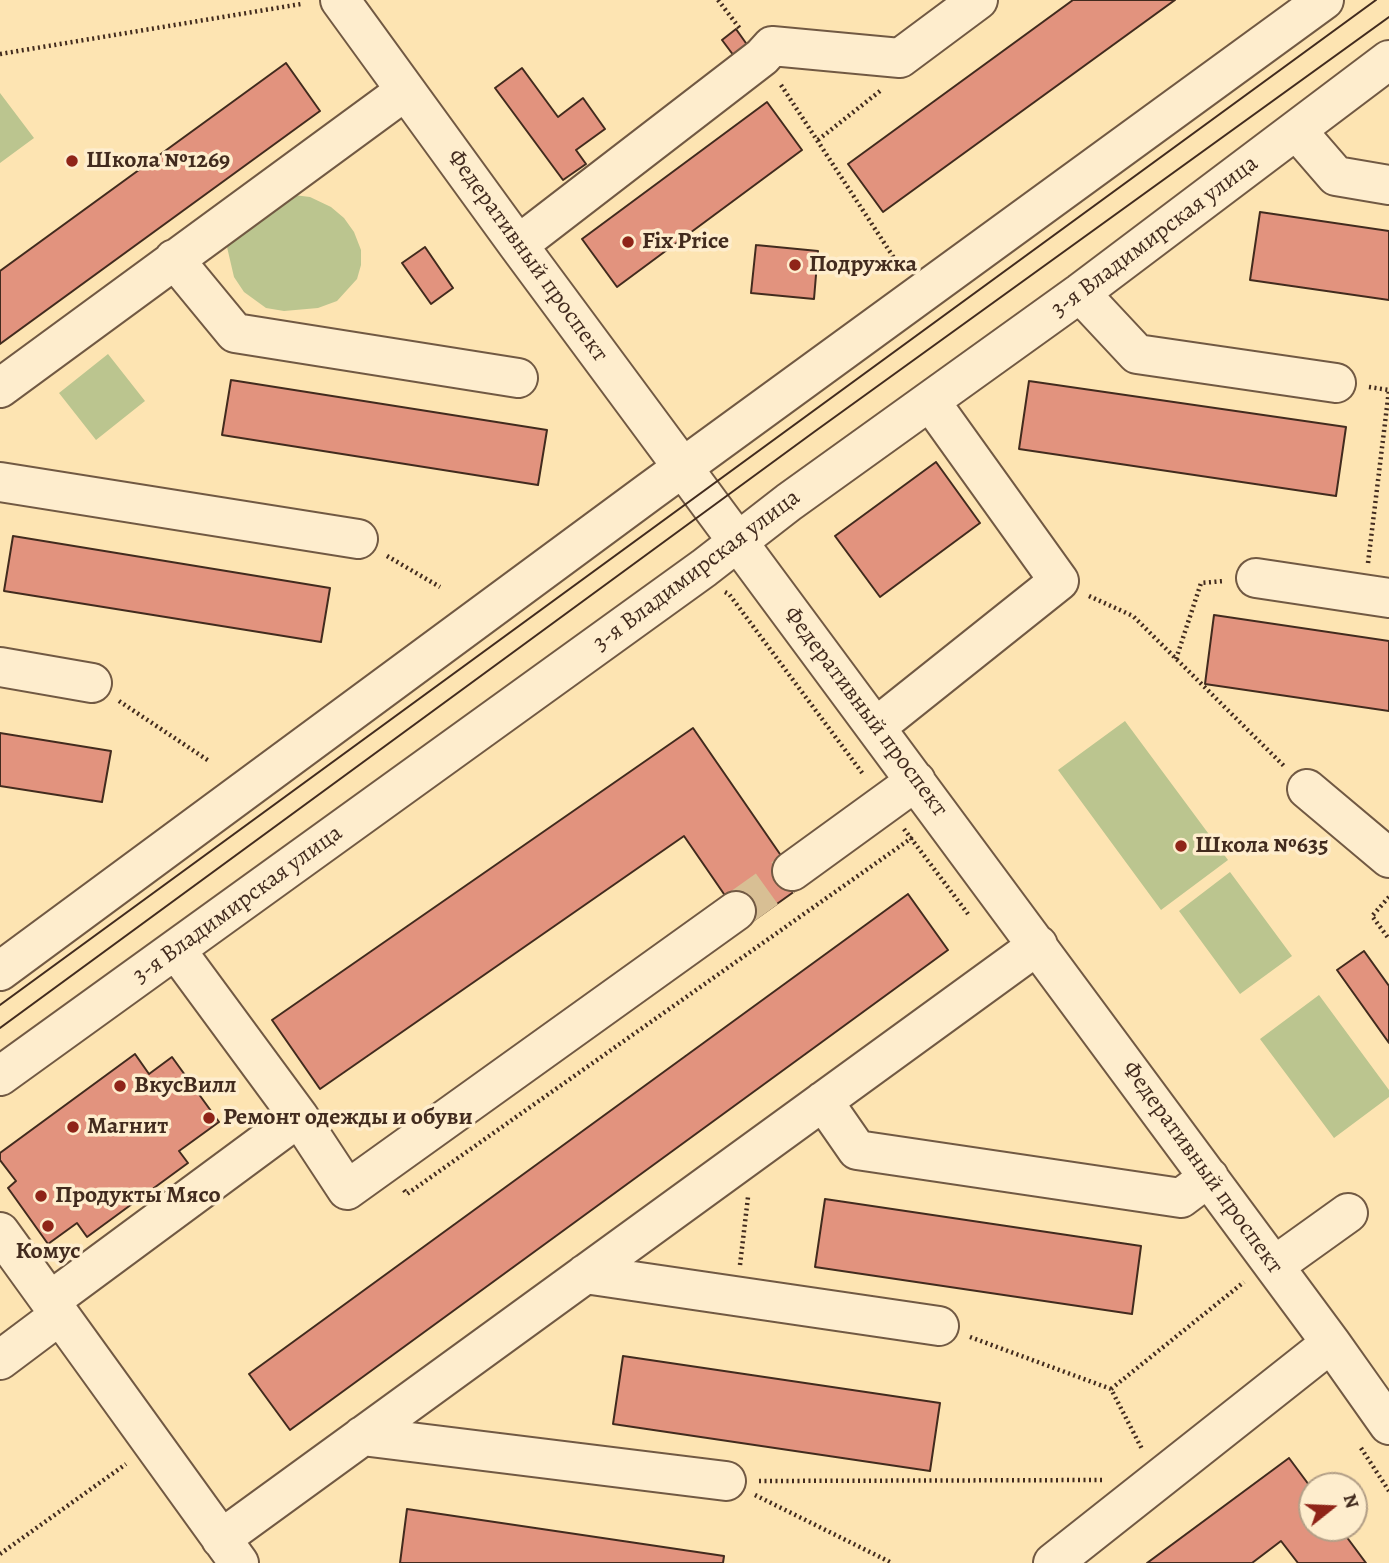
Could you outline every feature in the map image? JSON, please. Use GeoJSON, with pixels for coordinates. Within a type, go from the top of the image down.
{"type":"FeatureCollection","features":[{"type":"Feature","properties":{"kind":"street","name":"Федеративный проспект"},"geometry":{"type":"LineString","coordinates":[[340,0],[518,245],[1209,1177],[1259,1273],[1331,1343],[1389,1425]]}},
{"type":"Feature","properties":{"kind":"street"},"geometry":{"type":"LineString","coordinates":[[518,245],[762,57],[772,46],[900,58],[978,0]]}},
{"type":"Feature","properties":{"kind":"street"},"geometry":{"type":"LineString","coordinates":[[0,971],[1324,0]]}},
{"type":"Feature","properties":{"kind":"street","name":"3-я Владимирская улица"},"geometry":{"type":"LineString","coordinates":[[0,1076],[1080,293],[1389,60]]}},
{"type":"Feature","properties":{"kind":"street"},"geometry":{"type":"LineString","coordinates":[[0,387],[405,91]]}},
{"type":"Feature","properties":{"kind":"street"},"geometry":{"type":"LineString","coordinates":[[1297,131],[1336,176],[1389,185]]}},
{"type":"Feature","properties":{"kind":"street"},"geometry":{"type":"LineString","coordinates":[[174,259],[235,332],[518,378]]}},
{"type":"Feature","properties":{"kind":"street"},"geometry":{"type":"LineString","coordinates":[[1080,293],[1137,354],[1336,383]]}},
{"type":"Feature","properties":{"kind":"street"},"geometry":{"type":"LineString","coordinates":[[876,727],[1059,582],[930,401]]}},
{"type":"Feature","properties":{"kind":"street"},"geometry":{"type":"LineString","coordinates":[[0,482],[358,539]]}},
{"type":"Feature","properties":{"kind":"street"},"geometry":{"type":"LineString","coordinates":[[1256,578],[1377,596]]}},
{"type":"Feature","properties":{"kind":"street"},"geometry":{"type":"LineString","coordinates":[[0,667],[92,683]]}},
{"type":"Feature","properties":{"kind":"street"},"geometry":{"type":"LineString","coordinates":[[792,871],[916,781]]}},
{"type":"Feature","properties":{"kind":"street"},"geometry":{"type":"LineString","coordinates":[[1307,789],[1389,858]]}},
{"type":"Feature","properties":{"kind":"street"},"geometry":{"type":"LineString","coordinates":[[176,950],[299,1118],[347,1190],[736,911]]}},
{"type":"Feature","properties":{"kind":"street"},"geometry":{"type":"LineString","coordinates":[[0,1232],[230,1551],[362,1436],[1038,945]]}},
{"type":"Feature","properties":{"kind":"street"},"geometry":{"type":"LineString","coordinates":[[823,1101],[857,1150],[1181,1198],[1209,1177]]}},
{"type":"Feature","properties":{"kind":"street"},"geometry":{"type":"LineString","coordinates":[[0,1360],[55,1308],[299,1118]]}},
{"type":"Feature","properties":{"kind":"street"},"geometry":{"type":"LineString","coordinates":[[1259,1273],[1348,1213]]}},
{"type":"Feature","properties":{"kind":"street"},"geometry":{"type":"LineString","coordinates":[[585,1274],[939,1326]]}},
{"type":"Feature","properties":{"kind":"street"},"geometry":{"type":"LineString","coordinates":[[1053,1563],[1331,1343]]}},
{"type":"Feature","properties":{"kind":"street"},"geometry":{"type":"LineString","coordinates":[[362,1436],[726,1481]]}},
{"type":"Feature","properties":{"kind":"path"},"geometry":{"type":"LineString","coordinates":[[718,0],[762,57],[896,261]]}},
{"type":"Feature","properties":{"kind":"path"},"geometry":{"type":"LineString","coordinates":[[0,54],[301,4]]}},
{"type":"Feature","properties":{"kind":"path"},"geometry":{"type":"LineString","coordinates":[[817,140],[881,90],[900,58]]}},
{"type":"Feature","properties":{"kind":"path"},"geometry":{"type":"LineString","coordinates":[[1377,596],[1389,390]]}},
{"type":"Feature","properties":{"kind":"path"},"geometry":{"type":"LineString","coordinates":[[358,539],[440,587]]}},
{"type":"Feature","properties":{"kind":"path"},"geometry":{"type":"LineString","coordinates":[[1176,659],[1201,583],[1256,578]]}},
{"type":"Feature","properties":{"kind":"path"},"geometry":{"type":"LineString","coordinates":[[1059,582],[1133,616],[1307,789]]}},
{"type":"Feature","properties":{"kind":"path"},"geometry":{"type":"LineString","coordinates":[[92,683],[209,761]]}},
{"type":"Feature","properties":{"kind":"path"},"geometry":{"type":"LineString","coordinates":[[385,1163],[407,1194],[942,816]]}},
{"type":"Feature","properties":{"kind":"path"},"geometry":{"type":"LineString","coordinates":[[1389,897],[1372,916],[1389,939]]}},
{"type":"Feature","properties":{"kind":"path"},"geometry":{"type":"LineString","coordinates":[[736,1296],[754,1151]]}},
{"type":"Feature","properties":{"kind":"path"},"geometry":{"type":"LineString","coordinates":[[1111,1389],[1259,1273]]}},
{"type":"Feature","properties":{"kind":"path"},"geometry":{"type":"LineString","coordinates":[[726,1481],[1158,1480],[1111,1389],[939,1326]]}},
{"type":"Feature","properties":{"kind":"path"},"geometry":{"type":"LineString","coordinates":[[0,1554],[153,1445]]}},
{"type":"Feature","properties":{"kind":"path"},"geometry":{"type":"LineString","coordinates":[[726,1481],[892,1563]]}},
{"type":"Feature","properties":{"kind":"green space"},"geometry":{"type":"Polygon","coordinates":[[[0,93],[34,138],[0,163],[0,93]]]}},
{"type":"Feature","properties":{"kind":"green space"},"geometry":{"type":"Polygon","coordinates":[[[294,195],[310,197],[331,207],[344,218],[354,232],[361,250],[361,265],[357,279],[337,301],[318,308],[284,311],[266,308],[244,292],[234,277],[227,247],[233,227],[294,195]]]}},
{"type":"Feature","properties":{"kind":"green space"},"geometry":{"type":"Polygon","coordinates":[[[108,354],[145,401],[96,440],[59,393],[108,354]]]}},
{"type":"Feature","properties":{"kind":"green space"},"geometry":{"type":"Polygon","coordinates":[[[1125,721],[1228,860],[1161,910],[1058,770],[1125,721]]]}},
{"type":"Feature","properties":{"kind":"green space"},"geometry":{"type":"Polygon","coordinates":[[[1230,872],[1292,956],[1240,994],[1179,911],[1230,872]]]}},
{"type":"Feature","properties":{"kind":"green space"},"geometry":{"type":"Polygon","coordinates":[[[1319,995],[1389,1090],[1389,1097],[1334,1138],[1260,1039],[1319,995]]]}},
{"type":"Feature","properties":{"kind":"building"},"geometry":{"type":"Polygon","coordinates":[[[1073,0],[1175,0],[883,212],[848,164],[1073,0]]]}},
{"type":"Feature","properties":{"kind":"building"},"geometry":{"type":"Polygon","coordinates":[[[736,29],[748,46],[734,56],[722,40],[736,29]]]}},
{"type":"Feature","properties":{"kind":"building"},"geometry":{"type":"Polygon","coordinates":[[[286,63],[320,111],[0,344],[0,271],[286,63]]]}},
{"type":"Feature","properties":{"kind":"building"},"geometry":{"type":"Polygon","coordinates":[[[522,68],[558,117],[583,98],[605,129],[576,150],[586,164],[563,180],[495,88],[522,68]]]}},
{"type":"Feature","properties":{"kind":"building"},"geometry":{"type":"Polygon","coordinates":[[[767,102],[802,150],[617,287],[582,239],[767,102]]]}},
{"type":"Feature","properties":{"kind":"building"},"geometry":{"type":"Polygon","coordinates":[[[1260,212],[1389,231],[1389,300],[1250,280],[1260,212]]]}},
{"type":"Feature","properties":{"kind":"building"},"geometry":{"type":"Polygon","coordinates":[[[756,245],[818,251],[814,299],[751,293],[756,245]]]}},
{"type":"Feature","properties":{"kind":"building"},"geometry":{"type":"Polygon","coordinates":[[[425,247],[453,288],[431,304],[402,263],[425,247]]]}},
{"type":"Feature","properties":{"kind":"building"},"geometry":{"type":"Polygon","coordinates":[[[231,380],[547,430],[538,485],[222,435],[231,380]]]}},
{"type":"Feature","properties":{"kind":"building"},"geometry":{"type":"Polygon","coordinates":[[[1029,381],[1346,427],[1336,496],[1019,449],[1029,381]]]}},
{"type":"Feature","properties":{"kind":"building"},"geometry":{"type":"Polygon","coordinates":[[[936,462],[980,523],[880,597],[835,536],[936,462]]]}},
{"type":"Feature","properties":{"kind":"building"},"geometry":{"type":"Polygon","coordinates":[[[13,536],[330,588],[321,642],[4,591],[13,536]]]}},
{"type":"Feature","properties":{"kind":"building"},"geometry":{"type":"Polygon","coordinates":[[[1214,615],[1389,641],[1389,711],[1205,684],[1214,615]]]}},
{"type":"Feature","properties":{"kind":"building"},"geometry":{"type":"Polygon","coordinates":[[[693,728],[802,886],[746,926],[684,836],[320,1089],[272,1020],[693,728]]]}},
{"type":"Feature","properties":{"kind":"building"},"geometry":{"type":"Polygon","coordinates":[[[0,733],[111,751],[102,802],[0,786],[0,733]]]}},
{"type":"Feature","properties":{"kind":"building"},"geometry":{"type":"Polygon","coordinates":[[[908,894],[948,950],[290,1430],[249,1374],[908,894]]]}},
{"type":"Feature","properties":{"kind":"building"},"geometry":{"type":"Polygon","coordinates":[[[1364,951],[1389,986],[1389,1043],[1337,970],[1364,951]]]}},
{"type":"Feature","properties":{"kind":"building"},"geometry":{"type":"Polygon","coordinates":[[[135,1054],[149,1074],[172,1057],[219,1122],[179,1151],[188,1163],[87,1237],[77,1223],[48,1244],[8,1188],[16,1181],[0,1160],[0,1153],[135,1054]]]}},
{"type":"Feature","properties":{"kind":"building"},"geometry":{"type":"Polygon","coordinates":[[[825,1199],[1141,1246],[1132,1314],[815,1267],[825,1199]]]}},
{"type":"Feature","properties":{"kind":"building"},"geometry":{"type":"Polygon","coordinates":[[[623,1356],[940,1403],[930,1471],[613,1424],[623,1356]]]}},
{"type":"Feature","properties":{"kind":"building"},"geometry":{"type":"Polygon","coordinates":[[[1289,1458],[1299,1472],[1298,1542],[1350,1542],[1366,1563],[1298,1563],[1281,1541],[1252,1563],[1147,1563],[1289,1458]]]}},
{"type":"Feature","properties":{"kind":"building"},"geometry":{"type":"Polygon","coordinates":[[[407,1509],[724,1556],[723,1563],[400,1563],[407,1509]]]}},
{"type":"Feature","properties":{"kind":"tunnel"},"geometry":{"type":"LineString","coordinates":[[736,911],[792,871]]}},
{"type":"Feature","properties":{"kind":"tram line"},"geometry":{"type":"LineString","coordinates":[[0,1005],[1376,0]]}},
{"type":"Feature","properties":{"kind":"tram line"},"geometry":{"type":"LineString","coordinates":[[0,1028],[814,432],[1389,17]]}},
{"type":"Feature","properties":{"kind":"place","name":"Школа №1269"},"geometry":{"type":"Point","coordinates":[72,161]}},
{"type":"Feature","properties":{"kind":"place","name":"Fix Price"},"geometry":{"type":"Point","coordinates":[628,242]}},
{"type":"Feature","properties":{"kind":"place","name":"Подружка"},"geometry":{"type":"Point","coordinates":[795,265]}},
{"type":"Feature","properties":{"kind":"place","name":"Школа №635"},"geometry":{"type":"Point","coordinates":[1181,846]}},
{"type":"Feature","properties":{"kind":"place","name":"ВкусВилл"},"geometry":{"type":"Point","coordinates":[120,1086]}},
{"type":"Feature","properties":{"kind":"place","name":"Ремонт одежды и обуви"},"geometry":{"type":"Point","coordinates":[209,1118]}},
{"type":"Feature","properties":{"kind":"place","name":"Магнит"},"geometry":{"type":"Point","coordinates":[73,1127]}},
{"type":"Feature","properties":{"kind":"place","name":"Продукты Мясо"},"geometry":{"type":"Point","coordinates":[41,1196]}},
{"type":"Feature","properties":{"kind":"place","name":"Комус"},"geometry":{"type":"Point","coordinates":[48,1226]}}]}
